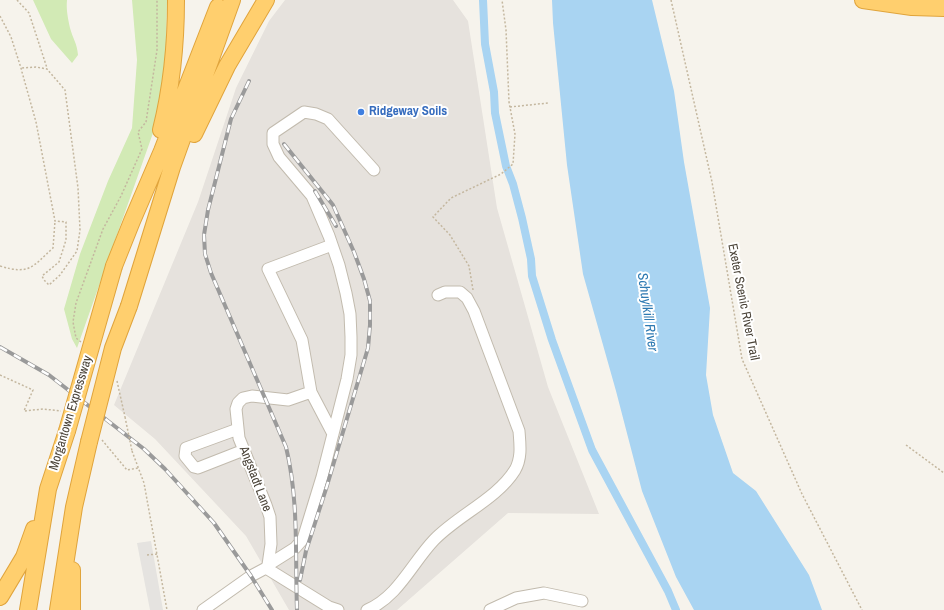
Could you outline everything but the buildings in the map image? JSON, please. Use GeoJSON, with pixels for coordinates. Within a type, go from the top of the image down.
{"type":"FeatureCollection","features":[{"type":"Feature","properties":{"kind":"highway"},"geometry":{"type":"LineString","coordinates":[[132,221],[154,155],[167,104],[174,62],[176,0]]}},
{"type":"Feature","properties":{"kind":"highway"},"geometry":{"type":"LineString","coordinates":[[132,221],[162,151],[221,0]]}},
{"type":"Feature","properties":{"kind":"highway"},"geometry":{"type":"LineString","coordinates":[[146,250],[172,167],[232,0]]}},
{"type":"Feature","properties":{"kind":"highway"},"geometry":{"type":"LineString","coordinates":[[146,250],[179,164],[209,101],[227,66],[266,0]]}},
{"type":"Feature","properties":{"kind":"highway"},"geometry":{"type":"LineString","coordinates":[[863,0],[912,7],[944,8]]}},
{"type":"Feature","properties":{"kind":"highway","name":"Morgantown Expressway"},"geometry":{"type":"LineString","coordinates":[[28,610],[48,489],[67,431],[114,266],[132,221]]}},
{"type":"Feature","properties":{"kind":"highway","name":"Morgantown Expressway"},"geometry":{"type":"LineString","coordinates":[[58,610],[74,507],[89,442],[113,348],[129,306],[146,250]]}},
{"type":"Feature","properties":{"kind":"highway"},"geometry":{"type":"LineString","coordinates":[[0,597],[24,557],[48,489]]}},
{"type":"Feature","properties":{"kind":"highway"},"geometry":{"type":"LineString","coordinates":[[72,610],[74,507]]}},
{"type":"Feature","properties":{"kind":"lane"},"geometry":{"type":"LineString","coordinates":[[203,610],[251,576],[295,548],[303,539],[322,477],[347,379],[351,355],[350,314],[346,293],[332,245],[312,196],[279,157],[273,144],[273,133],[304,112],[316,114],[328,119],[374,170]]}},
{"type":"Feature","properties":{"kind":"lane"},"geometry":{"type":"LineString","coordinates":[[332,245],[268,269],[302,340],[311,392],[333,434]]}},
{"type":"Feature","properties":{"kind":"lane"},"geometry":{"type":"LineString","coordinates":[[367,610],[382,602],[404,579],[434,540],[491,495],[508,479],[517,465],[520,448],[518,431],[474,311],[467,298],[460,292],[445,292],[438,295]]}},
{"type":"Feature","properties":{"kind":"lane","name":"Angstadt Lane"},"geometry":{"type":"LineString","coordinates":[[267,566],[271,544],[270,517],[238,433],[236,409],[238,403],[243,398],[252,396],[288,400],[311,392]]}},
{"type":"Feature","properties":{"kind":"lane"},"geometry":{"type":"LineString","coordinates":[[238,433],[186,448],[185,456],[194,467],[198,468],[244,450]]}},
{"type":"Feature","properties":{"kind":"lane"},"geometry":{"type":"LineString","coordinates":[[267,566],[330,607],[338,610]]}},
{"type":"Feature","properties":{"kind":"lane"},"geometry":{"type":"LineString","coordinates":[[490,610],[516,598],[544,593],[582,601]]}},
{"type":"Feature","properties":{"kind":"path"},"geometry":{"type":"LineString","coordinates":[[17,0],[29,13],[47,69],[65,90],[78,188],[80,230],[77,251],[60,275],[49,285],[42,276],[59,262],[66,240],[66,222],[55,221]]}},
{"type":"Feature","properties":{"kind":"path"},"geometry":{"type":"LineString","coordinates":[[103,229],[121,196],[142,149],[138,132],[146,122],[157,50],[157,0]]}},
{"type":"Feature","properties":{"kind":"path"},"geometry":{"type":"LineString","coordinates":[[474,297],[469,266],[450,235],[433,217],[451,198],[501,174],[513,164],[515,134],[510,107],[506,30],[502,0]]}},
{"type":"Feature","properties":{"kind":"path","name":"Exeter Scenic River Trail"},"geometry":{"type":"LineString","coordinates":[[671,0],[712,182],[742,359],[802,494],[862,610]]}},
{"type":"Feature","properties":{"kind":"path"},"geometry":{"type":"LineString","coordinates":[[0,16],[11,37],[36,122],[55,221],[53,248],[30,268],[22,270],[0,266]]}},
{"type":"Feature","properties":{"kind":"path"},"geometry":{"type":"LineString","coordinates":[[21,68],[36,67],[47,69]]}},
{"type":"Feature","properties":{"kind":"path"},"geometry":{"type":"LineString","coordinates":[[510,107],[548,103]]}},
{"type":"Feature","properties":{"kind":"path"},"geometry":{"type":"LineString","coordinates":[[125,417],[132,451],[144,483],[167,610]]}},
{"type":"Feature","properties":{"kind":"path"},"geometry":{"type":"LineString","coordinates":[[906,445],[944,473]]}},
{"type":"Feature","properties":{"kind":"path"},"geometry":{"type":"LineString","coordinates":[[147,555],[157,554]]}},
{"type":"Feature","properties":{"kind":"shaded area"},"geometry":{"type":"Polygon","coordinates":[[[285,0],[453,0],[468,21],[497,208],[548,387],[599,514],[508,513],[397,610],[289,610],[246,536],[155,439],[114,405],[198,202],[236,88],[269,21],[285,0]]]}},
{"type":"Feature","properties":{"kind":"shaded area"},"geometry":{"type":"Polygon","coordinates":[[[151,541],[163,610],[150,610],[137,543],[151,541]]]}},
{"type":"Feature","properties":{"kind":"green space"},"geometry":{"type":"Polygon","coordinates":[[[33,0],[67,0],[67,10],[71,32],[77,47],[78,55],[72,63],[51,39],[33,0]]]}},
{"type":"Feature","properties":{"kind":"green space"},"geometry":{"type":"Polygon","coordinates":[[[132,0],[167,0],[166,52],[162,92],[153,133],[77,348],[72,339],[64,309],[80,254],[108,181],[132,128],[137,60],[132,0]]]}},
{"type":"Feature","properties":{"kind":"water","name":"Schuylkill River"},"geometry":{"type":"Polygon","coordinates":[[[552,0],[652,0],[674,91],[684,162],[710,308],[706,375],[713,415],[733,473],[756,491],[809,575],[822,610],[694,610],[676,577],[642,491],[583,274],[567,165],[552,0]]]}},
{"type":"Feature","properties":{"kind":"waterway"},"geometry":{"type":"LineString","coordinates":[[483,0],[485,44],[494,92],[495,113],[506,166],[513,184],[522,218],[531,259],[532,276],[552,340],[592,450],[668,591],[676,610]]}},
{"type":"Feature","properties":{"kind":"railway"},"geometry":{"type":"LineString","coordinates":[[249,81],[231,119],[208,210],[204,235],[205,254],[211,273],[286,447],[295,508],[297,610]]}},
{"type":"Feature","properties":{"kind":"railway"},"geometry":{"type":"LineString","coordinates":[[284,144],[333,205],[354,252],[370,301],[368,348],[306,551],[300,580]]}},
{"type":"Feature","properties":{"kind":"railway"},"geometry":{"type":"LineString","coordinates":[[315,191],[336,226]]}},
{"type":"Feature","properties":{"kind":"railway"},"geometry":{"type":"LineString","coordinates":[[0,347],[49,375],[144,449],[165,469],[214,523],[251,576],[272,610]]}},
{"type":"Feature","properties":{"kind":"place","name":"Ridgeway Soils"},"geometry":{"type":"Point","coordinates":[361,112]}}]}
